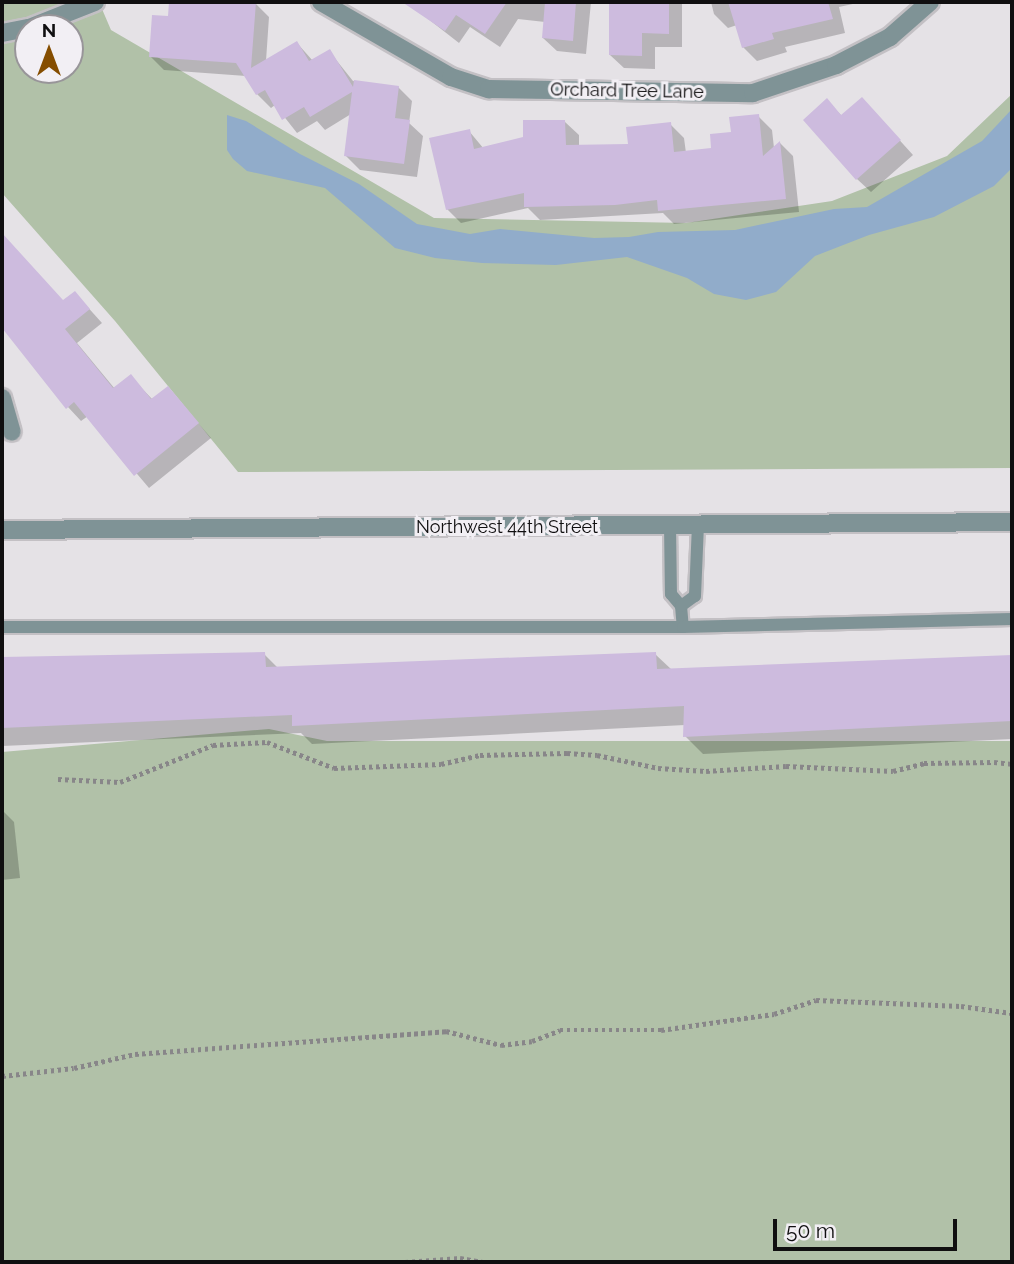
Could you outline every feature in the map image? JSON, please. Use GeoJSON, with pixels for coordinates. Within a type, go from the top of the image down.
{"type":"FeatureCollection","features":[{"type":"Feature","properties":{"kind":"street"},"geometry":{"type":"LineString","coordinates":[[64,14],[95,2]]}},
{"type":"Feature","properties":{"kind":"street","name":"Orchard Tree Lane"},"geometry":{"type":"LineString","coordinates":[[321,2],[451,77],[489,89],[753,93],[836,65],[890,37],[930,2]]}},
{"type":"Feature","properties":{"kind":"street"},"geometry":{"type":"LineString","coordinates":[[2,398],[12,432]]}},
{"type":"Feature","properties":{"kind":"street","name":"Northwest 44th Street"},"geometry":{"type":"LineString","coordinates":[[2,530],[1012,522]]}},
{"type":"Feature","properties":{"kind":"lane"},"geometry":{"type":"LineString","coordinates":[[670,526],[671,594],[681,606],[682,627]]}},
{"type":"Feature","properties":{"kind":"lane"},"geometry":{"type":"LineString","coordinates":[[681,606],[695,596],[698,526]]}},
{"type":"Feature","properties":{"kind":"lane"},"geometry":{"type":"LineString","coordinates":[[2,627],[682,627],[1012,619]]}},
{"type":"Feature","properties":{"kind":"path"},"geometry":{"type":"LineString","coordinates":[[58,779],[120,782],[213,745],[267,743],[334,768],[441,764],[480,755],[567,753],[597,755],[658,768],[706,771],[786,766],[893,771],[925,763],[994,761],[1012,764]]}},
{"type":"Feature","properties":{"kind":"path"},"geometry":{"type":"LineString","coordinates":[[2,1076],[74,1068],[135,1054],[446,1031],[501,1045],[532,1041],[560,1030],[661,1030],[774,1014],[817,1000],[961,1006],[1012,1013]]}},
{"type":"Feature","properties":{"kind":"path"},"geometry":{"type":"LineString","coordinates":[[405,1262],[460,1258],[483,1262]]}},
{"type":"Feature","properties":{"kind":"green space"},"geometry":{"type":"Polygon","coordinates":[[[2,2],[99,2],[111,30],[434,218],[686,223],[832,201],[947,156],[1012,94],[1012,468],[238,472],[115,321],[2,193],[2,2]]]}},
{"type":"Feature","properties":{"kind":"green space"},"geometry":{"type":"Polygon","coordinates":[[[269,729],[327,741],[1012,741],[1012,1262],[2,1262],[2,752],[269,729]]]}},
{"type":"Feature","properties":{"kind":"water"},"geometry":{"type":"Polygon","coordinates":[[[1012,109],[1012,168],[994,186],[934,217],[869,235],[815,256],[776,292],[746,300],[714,294],[687,278],[627,257],[556,265],[482,263],[435,258],[395,248],[325,188],[247,171],[227,150],[227,115],[246,121],[300,154],[359,184],[417,224],[470,234],[500,229],[594,238],[629,237],[658,232],[735,230],[834,209],[867,207],[982,141],[1012,109]]]}},
{"type":"Feature","properties":{"kind":"building"},"geometry":{"type":"Polygon","coordinates":[[[169,2],[256,2],[251,68],[297,41],[309,61],[330,49],[353,87],[354,80],[399,86],[395,118],[410,120],[404,164],[344,156],[352,92],[310,117],[304,107],[282,120],[265,90],[256,95],[236,63],[149,57],[152,15],[168,16],[169,2]]]}},
{"type":"Feature","properties":{"kind":"building"},"geometry":{"type":"Polygon","coordinates":[[[402,2],[507,2],[485,34],[456,15],[445,31],[402,2]]]}},
{"type":"Feature","properties":{"kind":"building"},"geometry":{"type":"Polygon","coordinates":[[[545,2],[576,2],[573,41],[542,38],[545,2]]]}},
{"type":"Feature","properties":{"kind":"building"},"geometry":{"type":"Polygon","coordinates":[[[609,2],[669,2],[669,34],[642,33],[642,56],[609,55],[609,2]]]}},
{"type":"Feature","properties":{"kind":"building"},"geometry":{"type":"Polygon","coordinates":[[[728,2],[828,2],[833,19],[772,33],[774,39],[742,48],[728,2]]]}},
{"type":"Feature","properties":{"kind":"building"},"geometry":{"type":"Polygon","coordinates":[[[862,97],[901,140],[856,180],[803,120],[827,98],[841,115],[862,97]]]}},
{"type":"Feature","properties":{"kind":"building"},"geometry":{"type":"Polygon","coordinates":[[[759,114],[763,156],[780,141],[786,199],[658,211],[657,200],[615,205],[524,207],[524,193],[446,210],[429,138],[470,129],[474,149],[523,137],[523,120],[565,120],[566,145],[628,144],[626,127],[671,122],[674,152],[711,148],[710,134],[731,132],[729,117],[759,114]]]}},
{"type":"Feature","properties":{"kind":"building"},"geometry":{"type":"Polygon","coordinates":[[[2,233],[63,300],[75,291],[90,309],[65,329],[113,388],[131,374],[151,399],[168,386],[199,423],[134,476],[74,402],[66,409],[2,328],[2,233]]]}},
{"type":"Feature","properties":{"kind":"building"},"geometry":{"type":"Polygon","coordinates":[[[265,652],[266,667],[656,652],[657,669],[1012,655],[1012,721],[683,737],[684,706],[292,726],[292,715],[2,728],[2,657],[265,652]]]}}]}
